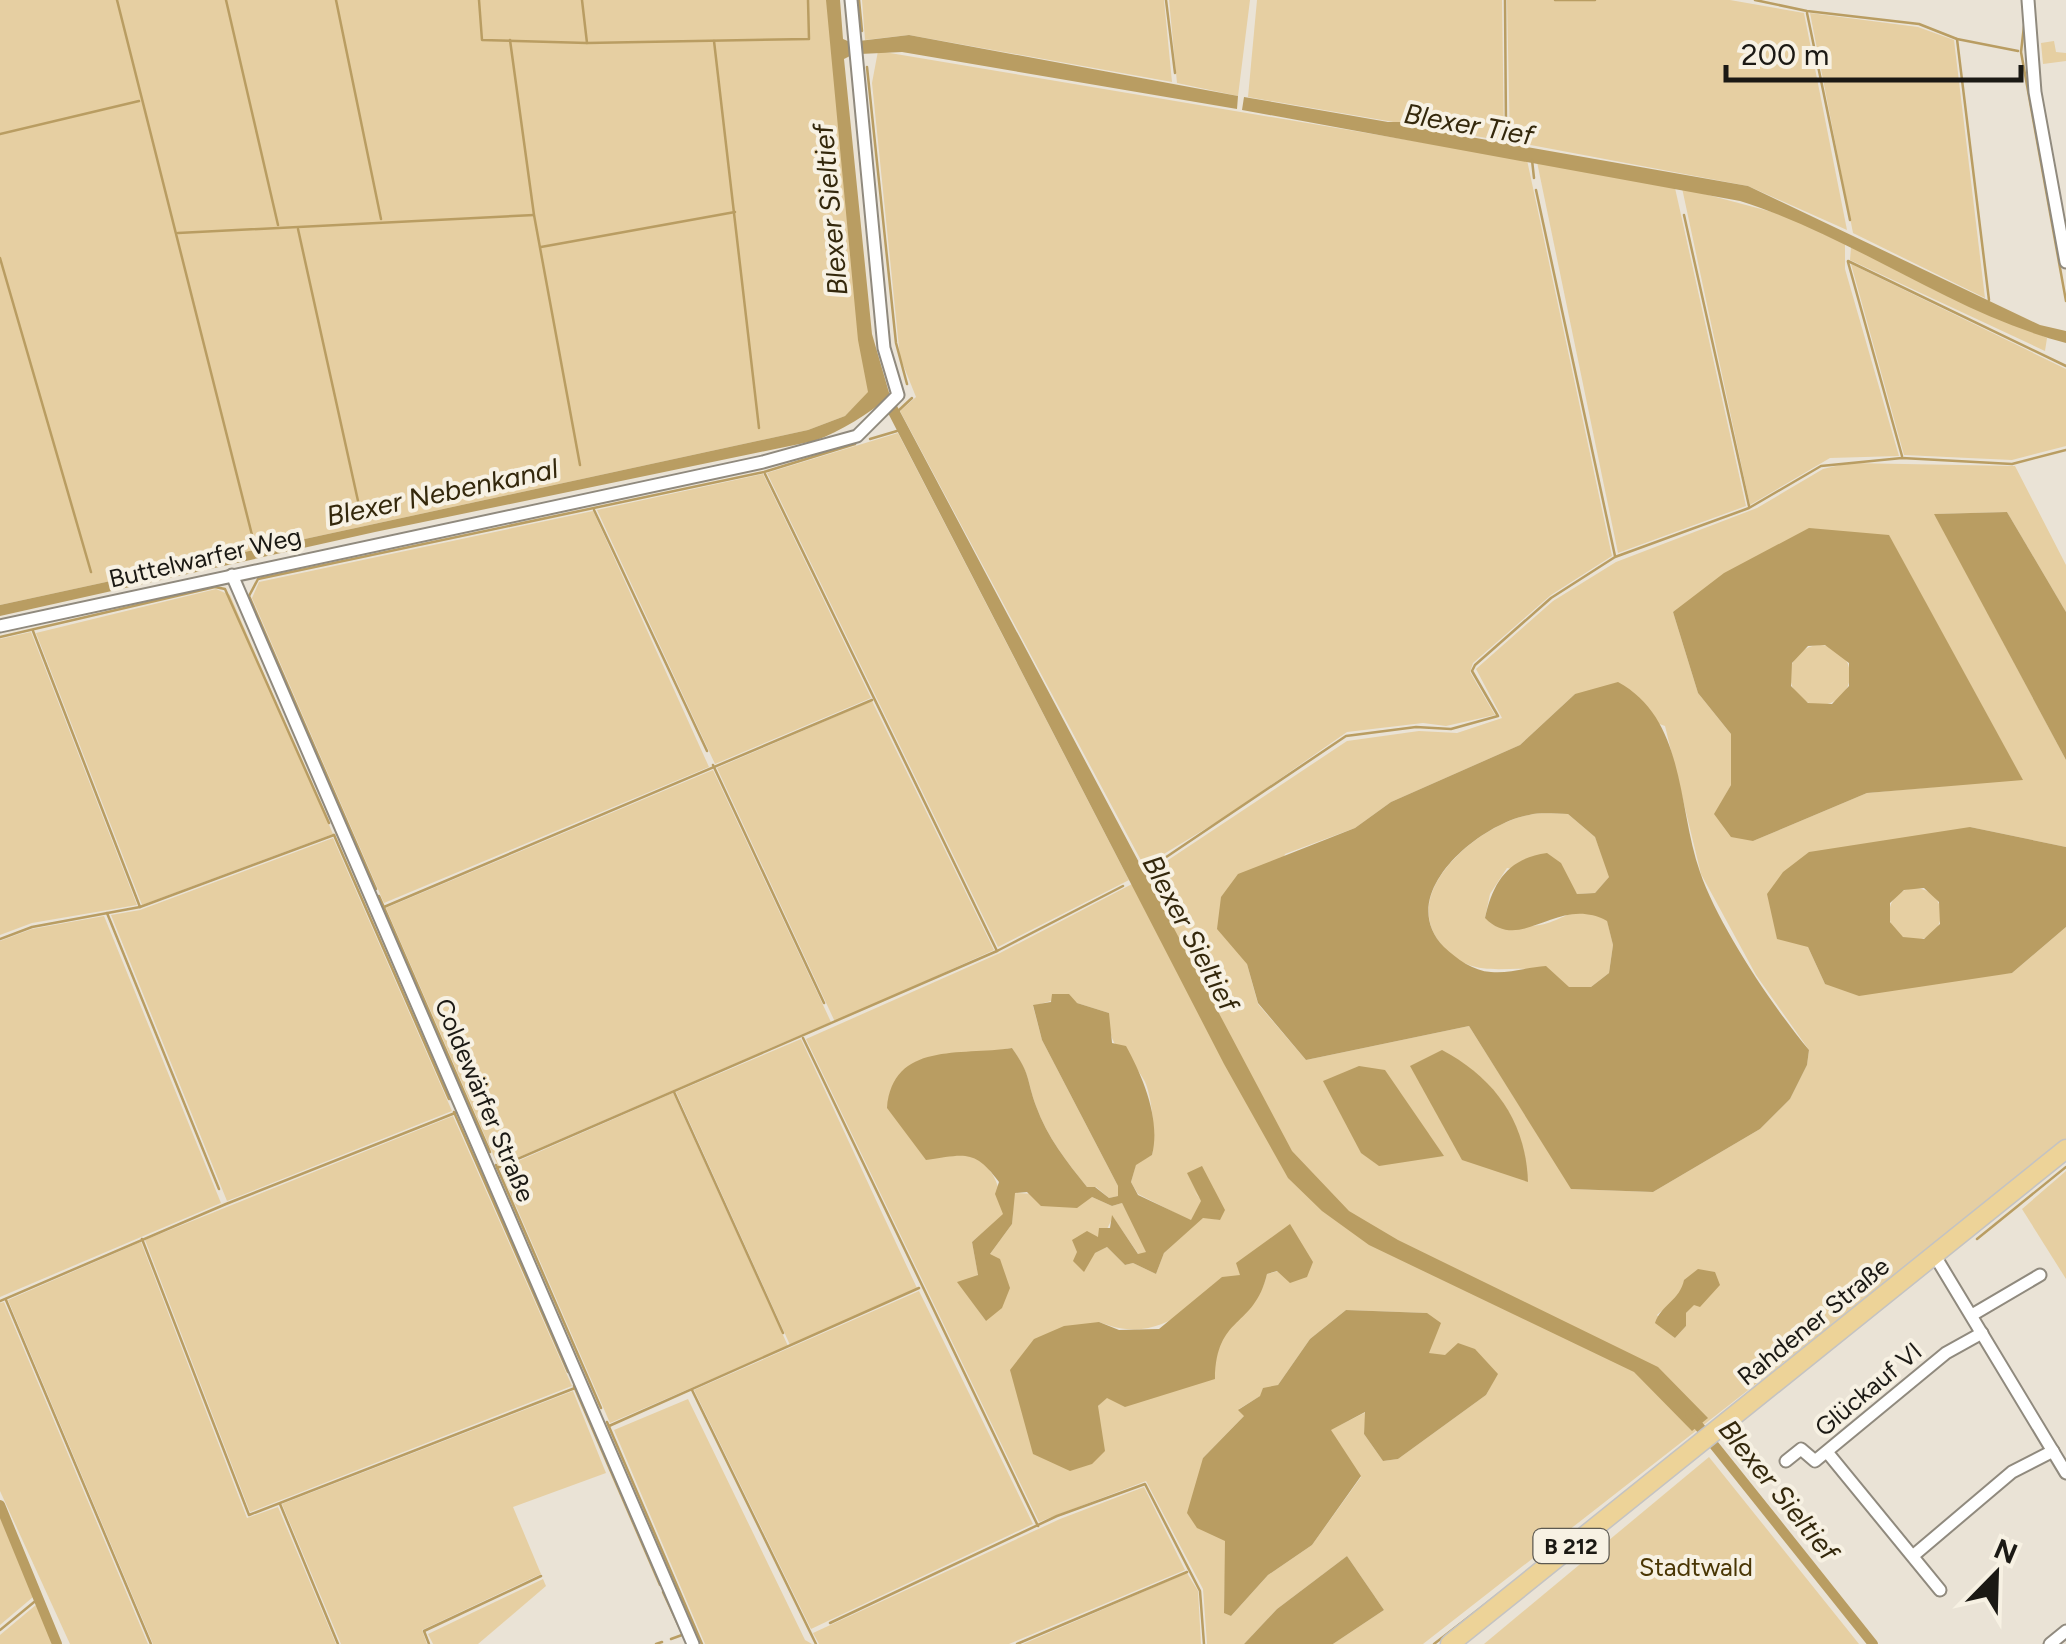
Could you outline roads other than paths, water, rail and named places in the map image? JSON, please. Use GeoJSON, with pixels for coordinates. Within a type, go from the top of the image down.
{"type":"FeatureCollection","features":[{"type":"Feature","properties":{"kind":"main road","name":"Rahdener Straße"},"geometry":{"type":"LineString","coordinates":[[1450,1644],[2066,1149]]}},
{"type":"Feature","properties":{"kind":"street","name":"Buttelwarfer Weg"},"geometry":{"type":"LineString","coordinates":[[0,626],[764,462],[857,436],[893,401],[898,388],[884,348],[851,0]]}},
{"type":"Feature","properties":{"kind":"street"},"geometry":{"type":"LineString","coordinates":[[2028,0],[2035,92],[2066,262]]}},
{"type":"Feature","properties":{"kind":"street","name":"Coldewärfer Straße"},"geometry":{"type":"LineString","coordinates":[[232,574],[694,1644]]}},
{"type":"Feature","properties":{"kind":"street"},"geometry":{"type":"LineString","coordinates":[[1936,1256],[2066,1473]]}},
{"type":"Feature","properties":{"kind":"street"},"geometry":{"type":"LineString","coordinates":[[1972,1314],[2040,1275]]}},
{"type":"Feature","properties":{"kind":"street","name":"Glückauf VI"},"geometry":{"type":"LineString","coordinates":[[1786,1461],[1801,1449],[1816,1460],[1946,1353],[1982,1333]]}},
{"type":"Feature","properties":{"kind":"street"},"geometry":{"type":"LineString","coordinates":[[1914,1556],[2012,1472],[2053,1451]]}},
{"type":"Feature","properties":{"kind":"street"},"geometry":{"type":"LineString","coordinates":[[1827,1452],[1940,1590]]}},
{"type":"Feature","properties":{"kind":"street"},"geometry":{"type":"LineString","coordinates":[[2050,1644],[2066,1631]]}},
{"type":"Feature","properties":{"kind":"waterway"},"geometry":{"type":"LineString","coordinates":[[117,0],[252,535]]}},
{"type":"Feature","properties":{"kind":"waterway"},"geometry":{"type":"LineString","coordinates":[[226,0],[278,225]]}},
{"type":"Feature","properties":{"kind":"waterway"},"geometry":{"type":"LineString","coordinates":[[336,0],[381,219]]}},
{"type":"Feature","properties":{"kind":"waterway"},"geometry":{"type":"LineString","coordinates":[[479,0],[482,40],[587,43],[809,39],[808,0]]}},
{"type":"Feature","properties":{"kind":"waterway"},"geometry":{"type":"LineString","coordinates":[[582,0],[587,43]]}},
{"type":"Feature","properties":{"kind":"waterway"},"geometry":{"type":"LineString","coordinates":[[859,0],[862,31]]}},
{"type":"Feature","properties":{"kind":"waterway"},"geometry":{"type":"LineString","coordinates":[[1166,0],[1175,73]]}},
{"type":"Feature","properties":{"kind":"waterway","name":"Blexer Tief"},"geometry":{"type":"LineString","coordinates":[[1505,0],[1506,131]]}},
{"type":"Feature","properties":{"kind":"waterway"},"geometry":{"type":"LineString","coordinates":[[1555,0],[1595,0]]}},
{"type":"Feature","properties":{"kind":"waterway"},"geometry":{"type":"LineString","coordinates":[[1755,0],[1807,11],[1919,24],[1957,39],[2018,51]]}},
{"type":"Feature","properties":{"kind":"waterway"},"geometry":{"type":"LineString","coordinates":[[1807,13],[1850,220]]}},
{"type":"Feature","properties":{"kind":"waterway"},"geometry":{"type":"LineString","coordinates":[[2024,26],[2021,52],[2066,301]]}},
{"type":"Feature","properties":{"kind":"waterway"},"geometry":{"type":"LineString","coordinates":[[1957,39],[1989,300]]}},
{"type":"Feature","properties":{"kind":"waterway"},"geometry":{"type":"LineString","coordinates":[[510,40],[534,215],[580,465]]}},
{"type":"Feature","properties":{"kind":"waterway"},"geometry":{"type":"LineString","coordinates":[[714,41],[759,428]]}},
{"type":"Feature","properties":{"kind":"waterway"},"geometry":{"type":"LineString","coordinates":[[867,67],[896,343],[907,384]]}},
{"type":"Feature","properties":{"kind":"waterway"},"geometry":{"type":"LineString","coordinates":[[0,134],[139,101]]}},
{"type":"Feature","properties":{"kind":"waterway","name":"Blexer Tief"},"geometry":{"type":"LineString","coordinates":[[1532,160],[1534,178]]}},
{"type":"Feature","properties":{"kind":"waterway"},"geometry":{"type":"LineString","coordinates":[[1536,190],[1615,556]]}},
{"type":"Feature","properties":{"kind":"waterway"},"geometry":{"type":"LineString","coordinates":[[541,247],[735,212]]}},
{"type":"Feature","properties":{"kind":"waterway"},"geometry":{"type":"LineString","coordinates":[[178,233],[534,215]]}},
{"type":"Feature","properties":{"kind":"waterway"},"geometry":{"type":"LineString","coordinates":[[1684,215],[1749,506]]}},
{"type":"Feature","properties":{"kind":"waterway","name":"Blexer Nebenkanal"},"geometry":{"type":"LineString","coordinates":[[298,229],[360,510]]}},
{"type":"Feature","properties":{"kind":"waterway"},"geometry":{"type":"LineString","coordinates":[[0,258],[91,572]]}},
{"type":"Feature","properties":{"kind":"waterway"},"geometry":{"type":"LineString","coordinates":[[1848,261],[2066,366]]}},
{"type":"Feature","properties":{"kind":"waterway"},"geometry":{"type":"LineString","coordinates":[[1848,262],[1902,456]]}},
{"type":"Feature","properties":{"kind":"waterway"},"geometry":{"type":"LineString","coordinates":[[898,411],[912,398]]}},
{"type":"Feature","properties":{"kind":"waterway"},"geometry":{"type":"LineString","coordinates":[[870,439],[897,431]]}},
{"type":"Feature","properties":{"kind":"waterway"},"geometry":{"type":"LineString","coordinates":[[376,889],[249,596],[258,579],[764,472],[855,444]]}},
{"type":"Feature","properties":{"kind":"waterway"},"geometry":{"type":"LineString","coordinates":[[1144,872],[1346,736],[1416,727],[1451,729],[1498,716],[1472,671],[1475,665],[1551,598],[1615,557],[1749,508],[1821,466],[1902,458],[2012,464],[2066,450]]}},
{"type":"Feature","properties":{"kind":"waterway"},"geometry":{"type":"LineString","coordinates":[[765,474],[997,951]]}},
{"type":"Feature","properties":{"kind":"waterway"},"geometry":{"type":"LineString","coordinates":[[594,510],[707,751]]}},
{"type":"Feature","properties":{"kind":"waterway"},"geometry":{"type":"LineString","coordinates":[[0,637],[215,587],[225,589],[329,823]]}},
{"type":"Feature","properties":{"kind":"waterway"},"geometry":{"type":"LineString","coordinates":[[33,631],[140,907]]}},
{"type":"Feature","properties":{"kind":"waterway"},"geometry":{"type":"LineString","coordinates":[[384,907],[872,700]]}},
{"type":"Feature","properties":{"kind":"waterway"},"geometry":{"type":"LineString","coordinates":[[713,765],[824,1003]]}},
{"type":"Feature","properties":{"kind":"waterway"},"geometry":{"type":"LineString","coordinates":[[334,835],[449,1099]]}},
{"type":"Feature","properties":{"kind":"waterway"},"geometry":{"type":"LineString","coordinates":[[0,939],[32,927],[140,907],[334,835]]}},
{"type":"Feature","properties":{"kind":"waterway"},"geometry":{"type":"LineString","coordinates":[[497,1168],[997,951],[1123,886]]}},
{"type":"Feature","properties":{"kind":"waterway"},"geometry":{"type":"LineString","coordinates":[[379,896],[490,1152]]}},
{"type":"Feature","properties":{"kind":"waterway"},"geometry":{"type":"LineString","coordinates":[[107,913],[219,1189]]}},
{"type":"Feature","properties":{"kind":"waterway"},"geometry":{"type":"LineString","coordinates":[[803,1038],[1038,1526]]}},
{"type":"Feature","properties":{"kind":"waterway"},"geometry":{"type":"LineString","coordinates":[[674,1092],[783,1333]]}},
{"type":"Feature","properties":{"kind":"waterway"},"geometry":{"type":"LineString","coordinates":[[454,1112],[568,1372]]}},
{"type":"Feature","properties":{"kind":"waterway"},"geometry":{"type":"LineString","coordinates":[[0,1301],[226,1204],[455,1113]]}},
{"type":"Feature","properties":{"kind":"waterway"},"geometry":{"type":"LineString","coordinates":[[496,1165],[601,1408]]}},
{"type":"Feature","properties":{"kind":"waterway"},"geometry":{"type":"LineString","coordinates":[[1977,1239],[2066,1167]]}},
{"type":"Feature","properties":{"kind":"waterway"},"geometry":{"type":"LineString","coordinates":[[142,1239],[249,1515],[575,1388]]}},
{"type":"Feature","properties":{"kind":"waterway"},"geometry":{"type":"LineString","coordinates":[[609,1426],[919,1288]]}},
{"type":"Feature","properties":{"kind":"waterway"},"geometry":{"type":"LineString","coordinates":[[6,1300],[151,1644]]}},
{"type":"Feature","properties":{"kind":"waterway"},"geometry":{"type":"LineString","coordinates":[[574,1386],[660,1585]]}},
{"type":"Feature","properties":{"kind":"waterway"},"geometry":{"type":"LineString","coordinates":[[692,1390],[816,1644]]}},
{"type":"Feature","properties":{"kind":"waterway","name":"Blexer Sieltief"},"geometry":{"type":"LineString","coordinates":[[1690,1415],[1873,1644]]}},
{"type":"Feature","properties":{"kind":"waterway"},"geometry":{"type":"LineString","coordinates":[[607,1422],[702,1644]]}},
{"type":"Feature","properties":{"kind":"waterway"},"geometry":{"type":"LineString","coordinates":[[830,1623],[1057,1516],[1145,1484],[1200,1591],[1204,1644]]}},
{"type":"Feature","properties":{"kind":"waterway"},"geometry":{"type":"LineString","coordinates":[[280,1504],[338,1644]]}},
{"type":"Feature","properties":{"kind":"waterway"},"geometry":{"type":"LineString","coordinates":[[0,1505],[57,1644]]}},
{"type":"Feature","properties":{"kind":"waterway"},"geometry":{"type":"LineString","coordinates":[[1017,1644],[1187,1572]]}},
{"type":"Feature","properties":{"kind":"waterway"},"geometry":{"type":"LineString","coordinates":[[429,1644],[424,1631],[541,1576]]}},
{"type":"Feature","properties":{"kind":"waterway"},"geometry":{"type":"LineString","coordinates":[[1434,1644],[1510,1585]]}},
{"type":"Feature","properties":{"kind":"waterway"},"geometry":{"type":"LineString","coordinates":[[663,1592],[681,1631]]}},
{"type":"Feature","properties":{"kind":"waterway"},"geometry":{"type":"LineString","coordinates":[[0,1630],[39,1598]]}},
{"type":"Feature","properties":{"kind":"waterway"},"geometry":{"type":"LineString","coordinates":[[671,1639],[682,1635]]}},
{"type":"Feature","properties":{"kind":"waterway"},"geometry":{"type":"LineString","coordinates":[[656,1644],[662,1642]]}},
{"type":"Feature","properties":{"kind":"park label","name":"Stadtwald"},"geometry":{"type":"Point","coordinates":[1696,1567]}}]}
